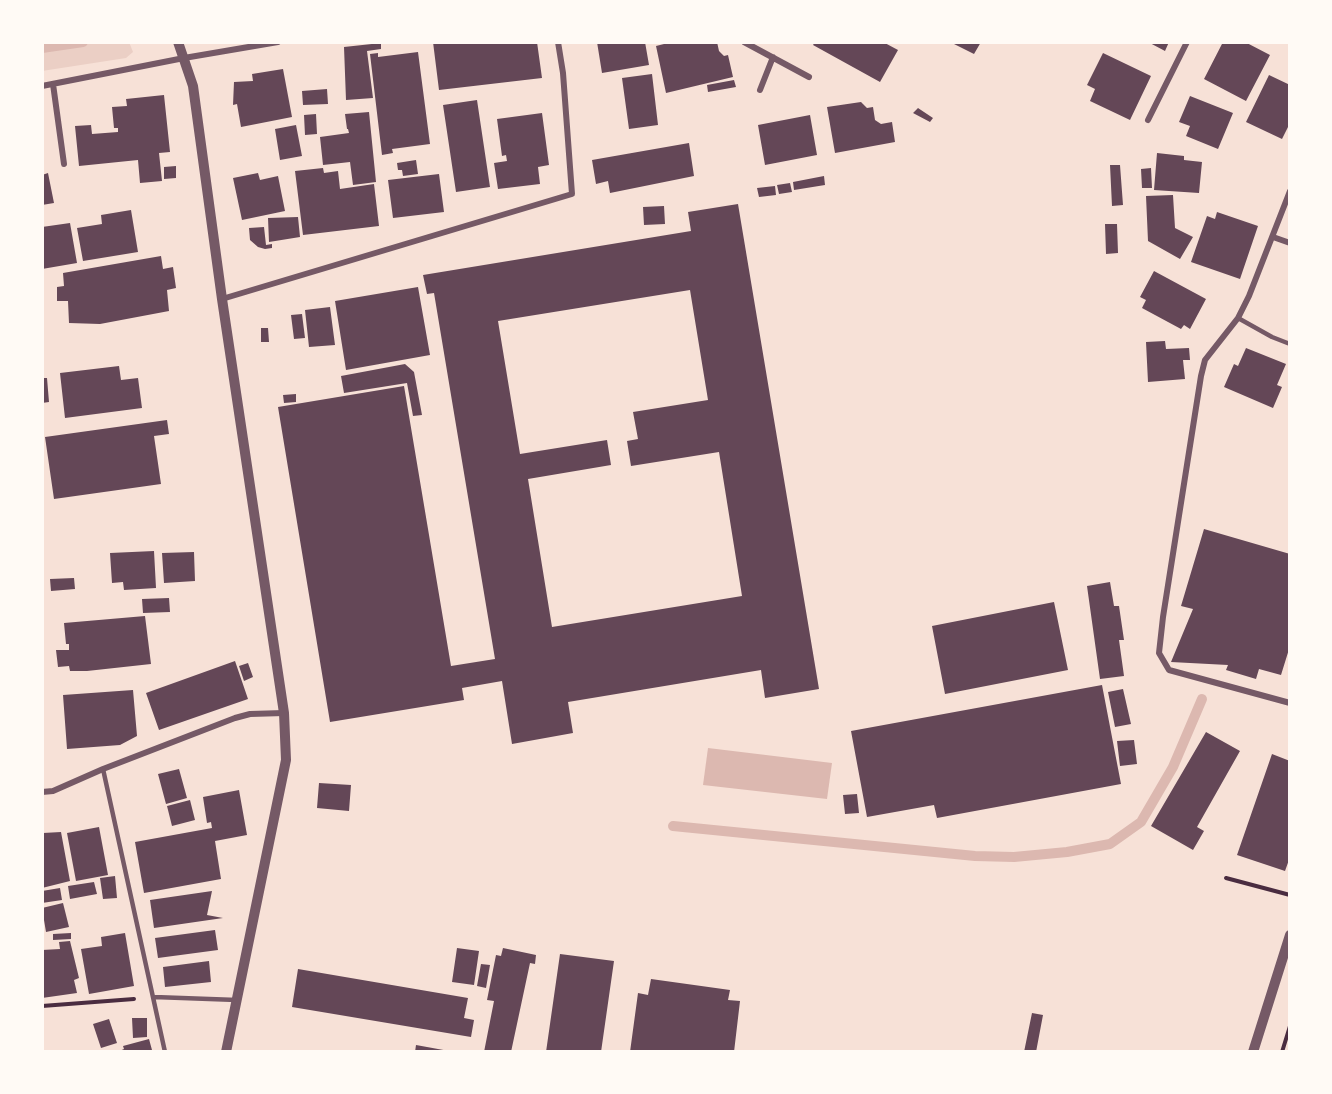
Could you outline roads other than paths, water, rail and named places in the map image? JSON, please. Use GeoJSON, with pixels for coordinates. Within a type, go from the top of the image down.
{"type":"FeatureCollection","features":[{"type":"Feature","properties":{"kind":"street"},"geometry":{"type":"LineString","coordinates":[[42,86],[181,49],[278,42]]}},
{"type":"Feature","properties":{"kind":"street"},"geometry":{"type":"LineString","coordinates":[[222,299],[573,194],[563,73],[558,42]]}},
{"type":"Feature","properties":{"kind":"street"},"geometry":{"type":"LineString","coordinates":[[744,42],[809,77]]}},
{"type":"Feature","properties":{"kind":"street"},"geometry":{"type":"LineString","coordinates":[[1148,120],[1187,42]]}},
{"type":"Feature","properties":{"kind":"street"},"geometry":{"type":"LineString","coordinates":[[181,49],[193,86],[222,299],[284,714],[286,760],[226,1052]]}},
{"type":"Feature","properties":{"kind":"street"},"geometry":{"type":"LineString","coordinates":[[760,90],[773,57]]}},
{"type":"Feature","properties":{"kind":"street"},"geometry":{"type":"LineString","coordinates":[[53,84],[64,164]]}},
{"type":"Feature","properties":{"kind":"street"},"geometry":{"type":"LineString","coordinates":[[1290,191],[1249,296],[1238,318],[1205,360],[1159,653],[1169,670],[1290,703]]}},
{"type":"Feature","properties":{"kind":"street"},"geometry":{"type":"LineString","coordinates":[[1273,237],[1290,243]]}},
{"type":"Feature","properties":{"kind":"street"},"geometry":{"type":"LineString","coordinates":[[42,792],[53,791],[103,769],[235,718],[250,714],[284,714]]}},
{"type":"Feature","properties":{"kind":"street"},"geometry":{"type":"LineString","coordinates":[[1253,1052],[1290,935]]}},
{"type":"Feature","properties":{"kind":"lane"},"geometry":{"type":"LineString","coordinates":[[1238,318],[1290,344]]}},
{"type":"Feature","properties":{"kind":"lane"},"geometry":{"type":"LineString","coordinates":[[103,769],[165,1052]]}},
{"type":"Feature","properties":{"kind":"lane"},"geometry":{"type":"LineString","coordinates":[[154,997],[237,1000]]}},
{"type":"Feature","properties":{"kind":"waterway"},"geometry":{"type":"LineString","coordinates":[[42,48],[83,42]]}},
{"type":"Feature","properties":{"kind":"waterway"},"geometry":{"type":"LineString","coordinates":[[673,826],[975,856],[1014,857],[1067,852],[1110,844],[1141,822],[1173,767],[1202,699]]}}]}
